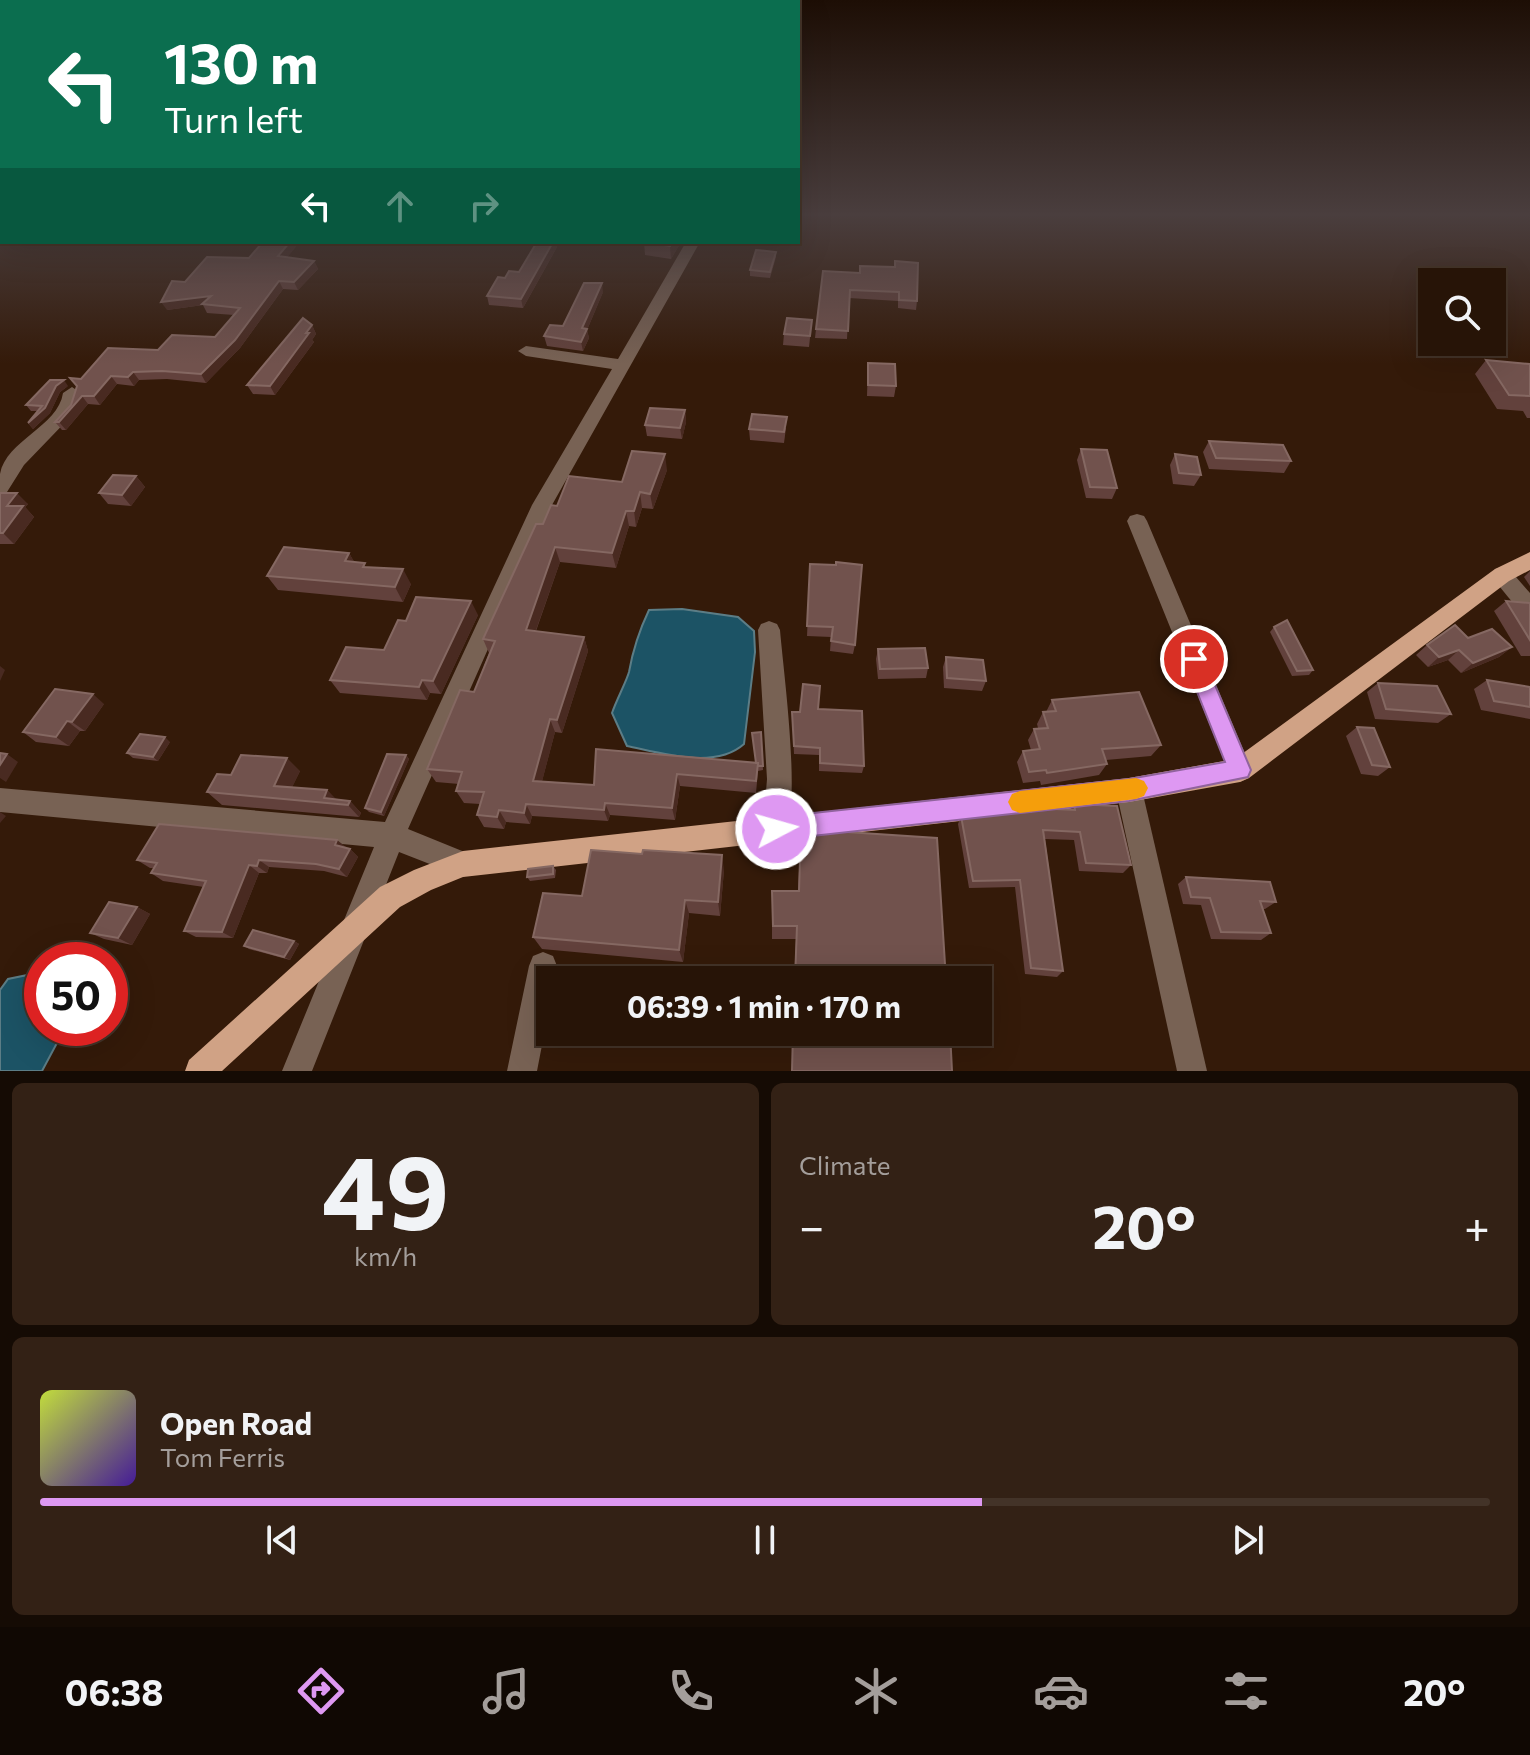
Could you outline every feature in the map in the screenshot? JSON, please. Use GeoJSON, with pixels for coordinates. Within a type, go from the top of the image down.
{"type":"FeatureCollection","features":[{"type":"Feature","properties":{"kind":"main road"},"geometry":{"type":"LineString","coordinates":[[200,1071],[390,897],[423,879],[463,864],[1129,790],[1240,770],[1502,575],[1530,560]]}},
{"type":"Feature","properties":{"kind":"street"},"geometry":{"type":"LineString","coordinates":[[297,1071],[350,933],[542,505],[680,264]]}},
{"type":"Feature","properties":{"kind":"street"},"geometry":{"type":"LineString","coordinates":[[526,351],[623,365]]}},
{"type":"Feature","properties":{"kind":"street"},"geometry":{"type":"LineString","coordinates":[[0,487],[17,460],[70,407],[72,393]]}},
{"type":"Feature","properties":{"kind":"street"},"geometry":{"type":"LineString","coordinates":[[1137,521],[1240,770]]}},
{"type":"Feature","properties":{"kind":"street"},"geometry":{"type":"LineString","coordinates":[[1502,575],[1530,608]]}},
{"type":"Feature","properties":{"kind":"street"},"geometry":{"type":"LineString","coordinates":[[769,630],[779,779],[776,829]]}},
{"type":"Feature","properties":{"kind":"street"},"geometry":{"type":"LineString","coordinates":[[1129,790],[1192,1071]]}},
{"type":"Feature","properties":{"kind":"street"},"geometry":{"type":"LineString","coordinates":[[0,800],[392,836],[463,864]]}},
{"type":"Feature","properties":{"kind":"street"},"geometry":{"type":"LineString","coordinates":[[522,1071],[536,1001]]}},
{"type":"Feature","properties":{"kind":"water"},"geometry":{"type":"Polygon","coordinates":[[[682,609],[738,617],[754,631],[755,652],[744,744],[732,752],[703,758],[627,746],[612,713],[628,676],[649,610],[682,609]]]}},
{"type":"Feature","properties":{"kind":"water"},"geometry":{"type":"Polygon","coordinates":[[[24,976],[24,1046],[55,1046],[42,1071],[0,1071],[0,990],[8,979],[24,976]]]}},
{"type":"Feature","properties":{"kind":"building"},"geometry":{"type":"Polygon","coordinates":[[[201,264],[311,264],[294,282],[279,281],[235,340],[201,374],[162,371],[133,372],[128,377],[111,376],[94,396],[82,396],[59,422],[55,422],[71,405],[77,386],[70,378],[81,379],[108,348],[158,350],[172,335],[215,337],[240,308],[202,304],[211,296],[161,302],[172,281],[185,282],[201,264]]]}},
{"type":"Feature","properties":{"kind":"building"},"geometry":{"type":"Polygon","coordinates":[[[524,264],[541,264],[521,299],[487,296],[498,277],[505,278],[509,271],[519,272],[524,264]]]}},
{"type":"Feature","properties":{"kind":"building"},"geometry":{"type":"Polygon","coordinates":[[[752,264],[772,264],[770,272],[750,270],[752,264]]]}},
{"type":"Feature","properties":{"kind":"building"},"geometry":{"type":"Polygon","coordinates":[[[895,264],[918,264],[917,301],[899,300],[899,292],[850,290],[848,331],[816,329],[823,271],[860,273],[860,266],[895,267],[895,264]]]}},
{"type":"Feature","properties":{"kind":"building"},"geometry":{"type":"Polygon","coordinates":[[[584,283],[602,283],[582,328],[587,329],[581,342],[544,336],[550,325],[563,326],[584,283]]]}},
{"type":"Feature","properties":{"kind":"building"},"geometry":{"type":"Polygon","coordinates":[[[303,318],[312,325],[306,333],[309,333],[270,386],[247,385],[303,318]]]}},
{"type":"Feature","properties":{"kind":"building"},"geometry":{"type":"Polygon","coordinates":[[[787,318],[812,320],[810,336],[784,334],[787,318]]]}},
{"type":"Feature","properties":{"kind":"building"},"geometry":{"type":"Polygon","coordinates":[[[1486,360],[1530,364],[1530,396],[1509,395],[1486,360]]]}},
{"type":"Feature","properties":{"kind":"building"},"geometry":{"type":"Polygon","coordinates":[[[868,363],[895,364],[896,386],[868,385],[868,363]]]}},
{"type":"Feature","properties":{"kind":"building"},"geometry":{"type":"Polygon","coordinates":[[[50,380],[64,380],[56,386],[45,408],[28,423],[42,406],[26,405],[50,380]]]}},
{"type":"Feature","properties":{"kind":"building"},"geometry":{"type":"Polygon","coordinates":[[[650,408],[685,410],[680,428],[645,425],[650,408]]]}},
{"type":"Feature","properties":{"kind":"building"},"geometry":{"type":"Polygon","coordinates":[[[752,414],[787,417],[784,432],[749,429],[752,414]]]}},
{"type":"Feature","properties":{"kind":"building"},"geometry":{"type":"Polygon","coordinates":[[[1209,441],[1283,445],[1291,461],[1216,458],[1209,441]]]}},
{"type":"Feature","properties":{"kind":"building"},"geometry":{"type":"Polygon","coordinates":[[[1081,449],[1107,450],[1117,488],[1090,487],[1081,449]]]}},
{"type":"Feature","properties":{"kind":"building"},"geometry":{"type":"Polygon","coordinates":[[[632,451],[665,454],[650,494],[640,492],[634,511],[626,511],[612,553],[555,547],[526,630],[584,637],[557,720],[550,719],[533,781],[594,785],[596,749],[758,763],[756,781],[677,774],[672,808],[605,803],[604,810],[526,804],[524,813],[499,810],[497,817],[477,815],[484,792],[456,791],[462,772],[427,769],[460,690],[474,692],[495,641],[483,639],[536,524],[543,524],[551,505],[557,506],[569,476],[622,482],[632,451]]]}},
{"type":"Feature","properties":{"kind":"building"},"geometry":{"type":"Polygon","coordinates":[[[1175,454],[1197,457],[1201,475],[1179,473],[1175,454]]]}},
{"type":"Feature","properties":{"kind":"building"},"geometry":{"type":"Polygon","coordinates":[[[113,475],[136,476],[122,495],[99,493],[113,475]]]}},
{"type":"Feature","properties":{"kind":"building"},"geometry":{"type":"Polygon","coordinates":[[[0,493],[17,493],[7,506],[23,506],[3,533],[0,533],[0,493]]]}},
{"type":"Feature","properties":{"kind":"building"},"geometry":{"type":"Polygon","coordinates":[[[284,547],[349,553],[345,561],[365,563],[363,567],[403,569],[395,587],[267,576],[284,547]]]}},
{"type":"Feature","properties":{"kind":"building"},"geometry":{"type":"Polygon","coordinates":[[[836,562],[862,565],[855,645],[831,641],[833,627],[807,626],[810,564],[836,565],[836,562]]]}},
{"type":"Feature","properties":{"kind":"building"},"geometry":{"type":"Polygon","coordinates":[[[416,597],[471,601],[433,681],[422,680],[419,687],[330,680],[346,647],[384,650],[398,620],[406,621],[416,597]]]}},
{"type":"Feature","properties":{"kind":"building"},"geometry":{"type":"Polygon","coordinates":[[[1506,601],[1530,603],[1530,640],[1506,601]]]}},
{"type":"Feature","properties":{"kind":"building"},"geometry":{"type":"Polygon","coordinates":[[[1287,620],[1313,670],[1297,671],[1274,627],[1287,620]]]}},
{"type":"Feature","properties":{"kind":"building"},"geometry":{"type":"Polygon","coordinates":[[[1455,625],[1468,638],[1492,629],[1512,647],[1473,663],[1459,650],[1439,657],[1427,645],[1455,625]]]}},
{"type":"Feature","properties":{"kind":"building"},"geometry":{"type":"Polygon","coordinates":[[[925,648],[928,668],[880,669],[878,649],[925,648]]]}},
{"type":"Feature","properties":{"kind":"building"},"geometry":{"type":"Polygon","coordinates":[[[946,657],[983,660],[986,681],[947,678],[946,657]]]}},
{"type":"Feature","properties":{"kind":"building"},"geometry":{"type":"Polygon","coordinates":[[[1487,680],[1530,687],[1530,707],[1494,701],[1487,680]]]}},
{"type":"Feature","properties":{"kind":"building"},"geometry":{"type":"Polygon","coordinates":[[[1378,683],[1437,686],[1451,714],[1386,709],[1378,683]]]}},
{"type":"Feature","properties":{"kind":"building"},"geometry":{"type":"Polygon","coordinates":[[[803,684],[820,686],[818,709],[862,711],[864,766],[820,763],[820,748],[794,746],[792,712],[800,712],[803,684]]]}},
{"type":"Feature","properties":{"kind":"building"},"geometry":{"type":"Polygon","coordinates":[[[55,689],[93,694],[56,737],[23,732],[55,689]]]}},
{"type":"Feature","properties":{"kind":"building"},"geometry":{"type":"Polygon","coordinates":[[[1139,692],[1161,745],[1102,749],[1107,764],[1047,773],[1046,770],[1029,772],[1023,751],[1040,749],[1034,729],[1048,728],[1043,712],[1056,711],[1052,700],[1139,692]]]}},
{"type":"Feature","properties":{"kind":"building"},"geometry":{"type":"Polygon","coordinates":[[[1357,727],[1374,728],[1390,767],[1372,765],[1357,727]]]}},
{"type":"Feature","properties":{"kind":"building"},"geometry":{"type":"Polygon","coordinates":[[[761,732],[763,766],[758,766],[752,733],[761,732]]]}},
{"type":"Feature","properties":{"kind":"building"},"geometry":{"type":"Polygon","coordinates":[[[140,734],[165,737],[153,757],[127,753],[140,734]]]}},
{"type":"Feature","properties":{"kind":"building"},"geometry":{"type":"Polygon","coordinates":[[[0,753],[7,754],[0,765],[0,753]]]}},
{"type":"Feature","properties":{"kind":"building"},"geometry":{"type":"Polygon","coordinates":[[[387,754],[406,755],[381,812],[365,808],[387,754]]]}},
{"type":"Feature","properties":{"kind":"building"},"geometry":{"type":"Polygon","coordinates":[[[241,755],[287,758],[274,786],[327,790],[324,798],[350,801],[348,805],[207,792],[217,774],[231,775],[241,755]]]}},
{"type":"Feature","properties":{"kind":"building"},"geometry":{"type":"Polygon","coordinates":[[[1074,804],[1117,806],[1131,865],[1086,863],[1080,832],[1043,830],[1063,971],[1031,968],[1020,880],[973,881],[961,816],[1031,812],[1032,808],[1075,810],[1074,804]]]}},
{"type":"Feature","properties":{"kind":"building"},"geometry":{"type":"Polygon","coordinates":[[[159,824],[337,840],[335,845],[350,849],[339,869],[259,860],[257,866],[249,865],[222,932],[184,931],[206,881],[151,873],[157,863],[137,860],[159,824]]]}},
{"type":"Feature","properties":{"kind":"building"},"geometry":{"type":"Polygon","coordinates":[[[801,829],[937,838],[945,966],[796,966],[797,926],[773,926],[772,891],[799,891],[801,829]]]}},
{"type":"Feature","properties":{"kind":"building"},"geometry":{"type":"Polygon","coordinates":[[[591,850],[722,855],[718,902],[685,900],[679,950],[533,937],[543,893],[582,896],[591,850]]]}},
{"type":"Feature","properties":{"kind":"building"},"geometry":{"type":"Polygon","coordinates":[[[553,866],[553,874],[527,877],[528,869],[553,866]]]}},
{"type":"Feature","properties":{"kind":"building"},"geometry":{"type":"Polygon","coordinates":[[[1186,877],[1270,882],[1276,902],[1260,901],[1271,933],[1221,932],[1210,898],[1191,897],[1186,877]]]}},
{"type":"Feature","properties":{"kind":"building"},"geometry":{"type":"Polygon","coordinates":[[[109,902],[137,907],[118,938],[90,933],[109,902]]]}},
{"type":"Feature","properties":{"kind":"building"},"geometry":{"type":"Polygon","coordinates":[[[253,930],[294,941],[284,957],[244,946],[253,930]]]}},
{"type":"Feature","properties":{"kind":"building"},"geometry":{"type":"Polygon","coordinates":[[[793,1046],[951,1046],[952,1071],[792,1071],[793,1046]]]}},
{"type":"Feature","properties":{"kind":"slow traffic"},"geometry":{"type":"LineString","coordinates":[[1020,802],[1136,788]]}},
{"type":"Feature","properties":{"kind":"route"},"geometry":{"type":"LineString","coordinates":[[776,829],[1129,790],[1240,770],[1194,659]]}}]}
